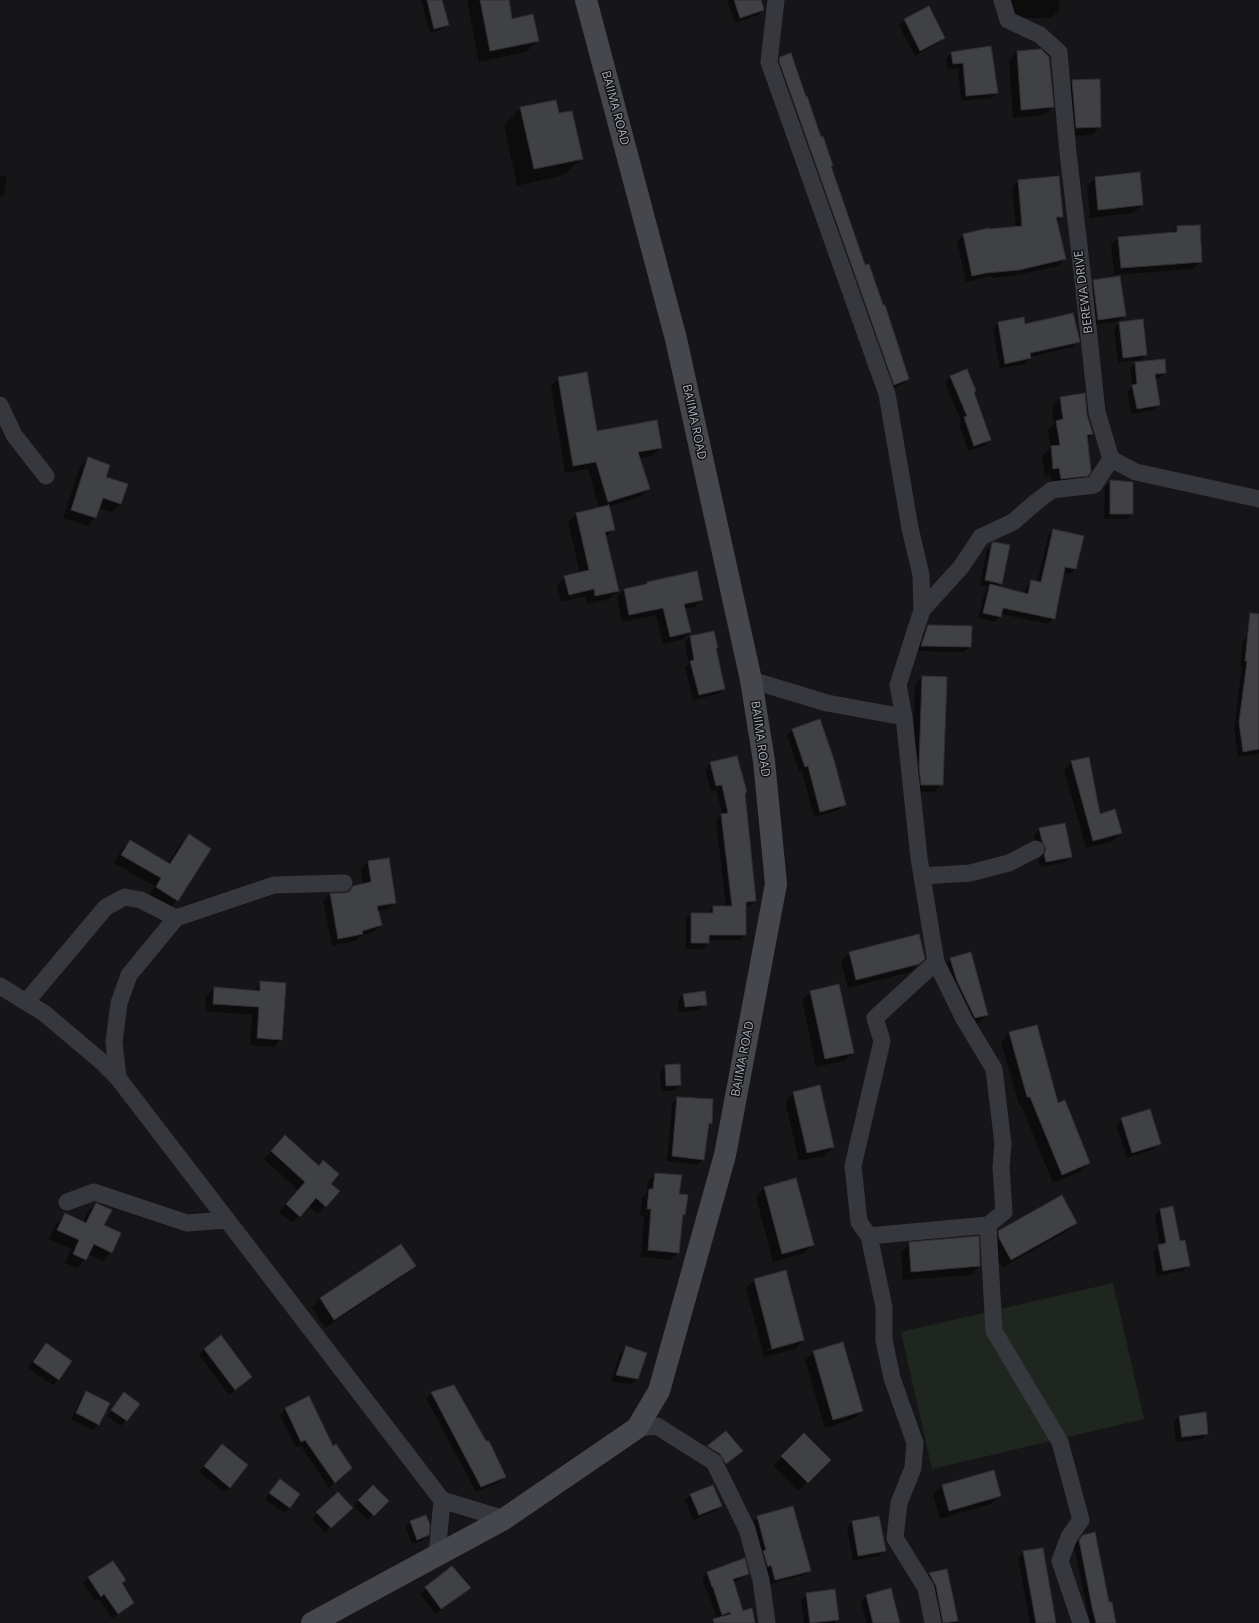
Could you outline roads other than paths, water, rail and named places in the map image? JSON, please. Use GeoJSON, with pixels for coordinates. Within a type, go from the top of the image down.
{"type":"FeatureCollection","features":[{"type":"Feature","properties":{"kind":"street","name":"BAIIMA ROAD"},"geometry":{"type":"LineString","coordinates":[[312,1623],[504,1519],[595,1455],[637,1428],[658,1391],[725,1155],[776,884],[764,761],[751,680],[676,339],[586,0]]}},
{"type":"Feature","properties":{"kind":"street"},"geometry":{"type":"LineString","coordinates":[[776,0],[769,62],[888,394],[910,528],[921,575],[922,610],[898,685],[904,717],[919,858],[936,962],[964,1019],[994,1069],[1003,1144],[1001,1167],[1004,1212],[988,1225],[869,1236]]}},
{"type":"Feature","properties":{"kind":"street","name":"BEREWA DRIVE"},"geometry":{"type":"LineString","coordinates":[[1002,0],[1008,20],[1040,35],[1059,52],[1068,153],[1085,294],[1097,412],[1111,459]]}},
{"type":"Feature","properties":{"kind":"street"},"geometry":{"type":"LineString","coordinates":[[0,405],[14,435],[46,476]]}},
{"type":"Feature","properties":{"kind":"street"},"geometry":{"type":"LineString","coordinates":[[922,610],[961,567],[981,537],[1013,522],[1052,490],[1094,485],[1111,459],[1136,472],[1259,499]]}},
{"type":"Feature","properties":{"kind":"street"},"geometry":{"type":"LineString","coordinates":[[751,680],[827,703],[904,717]]}},
{"type":"Feature","properties":{"kind":"street"},"geometry":{"type":"LineString","coordinates":[[922,876],[970,873],[1009,863],[1036,849]]}},
{"type":"Feature","properties":{"kind":"street"},"geometry":{"type":"LineString","coordinates":[[118,1078],[114,1042],[119,1003],[129,975],[176,918],[274,885],[344,883]]}},
{"type":"Feature","properties":{"kind":"street"},"geometry":{"type":"LineString","coordinates":[[26,1002],[106,907],[125,897],[141,900],[176,918]]}},
{"type":"Feature","properties":{"kind":"street"},"geometry":{"type":"LineString","coordinates":[[933,1623],[926,1588],[895,1538],[899,1503],[913,1468],[915,1443],[892,1378],[884,1340],[884,1307],[869,1236],[859,1222],[853,1166],[882,1041],[875,1018],[936,962]]}},
{"type":"Feature","properties":{"kind":"street"},"geometry":{"type":"LineString","coordinates":[[0,986],[44,1013],[102,1062],[118,1078],[442,1500],[504,1519]]}},
{"type":"Feature","properties":{"kind":"street"},"geometry":{"type":"LineString","coordinates":[[67,1202],[94,1192],[187,1223],[226,1220]]}},
{"type":"Feature","properties":{"kind":"street"},"geometry":{"type":"LineString","coordinates":[[988,1225],[994,1331],[1060,1442],[1081,1520],[1069,1538],[1060,1561],[1081,1623]]}},
{"type":"Feature","properties":{"kind":"street"},"geometry":{"type":"LineString","coordinates":[[637,1428],[657,1426],[714,1462],[747,1530],[760,1580],[767,1623]]}},
{"type":"Feature","properties":{"kind":"street"},"geometry":{"type":"LineString","coordinates":[[437,1555],[442,1500]]}}]}
